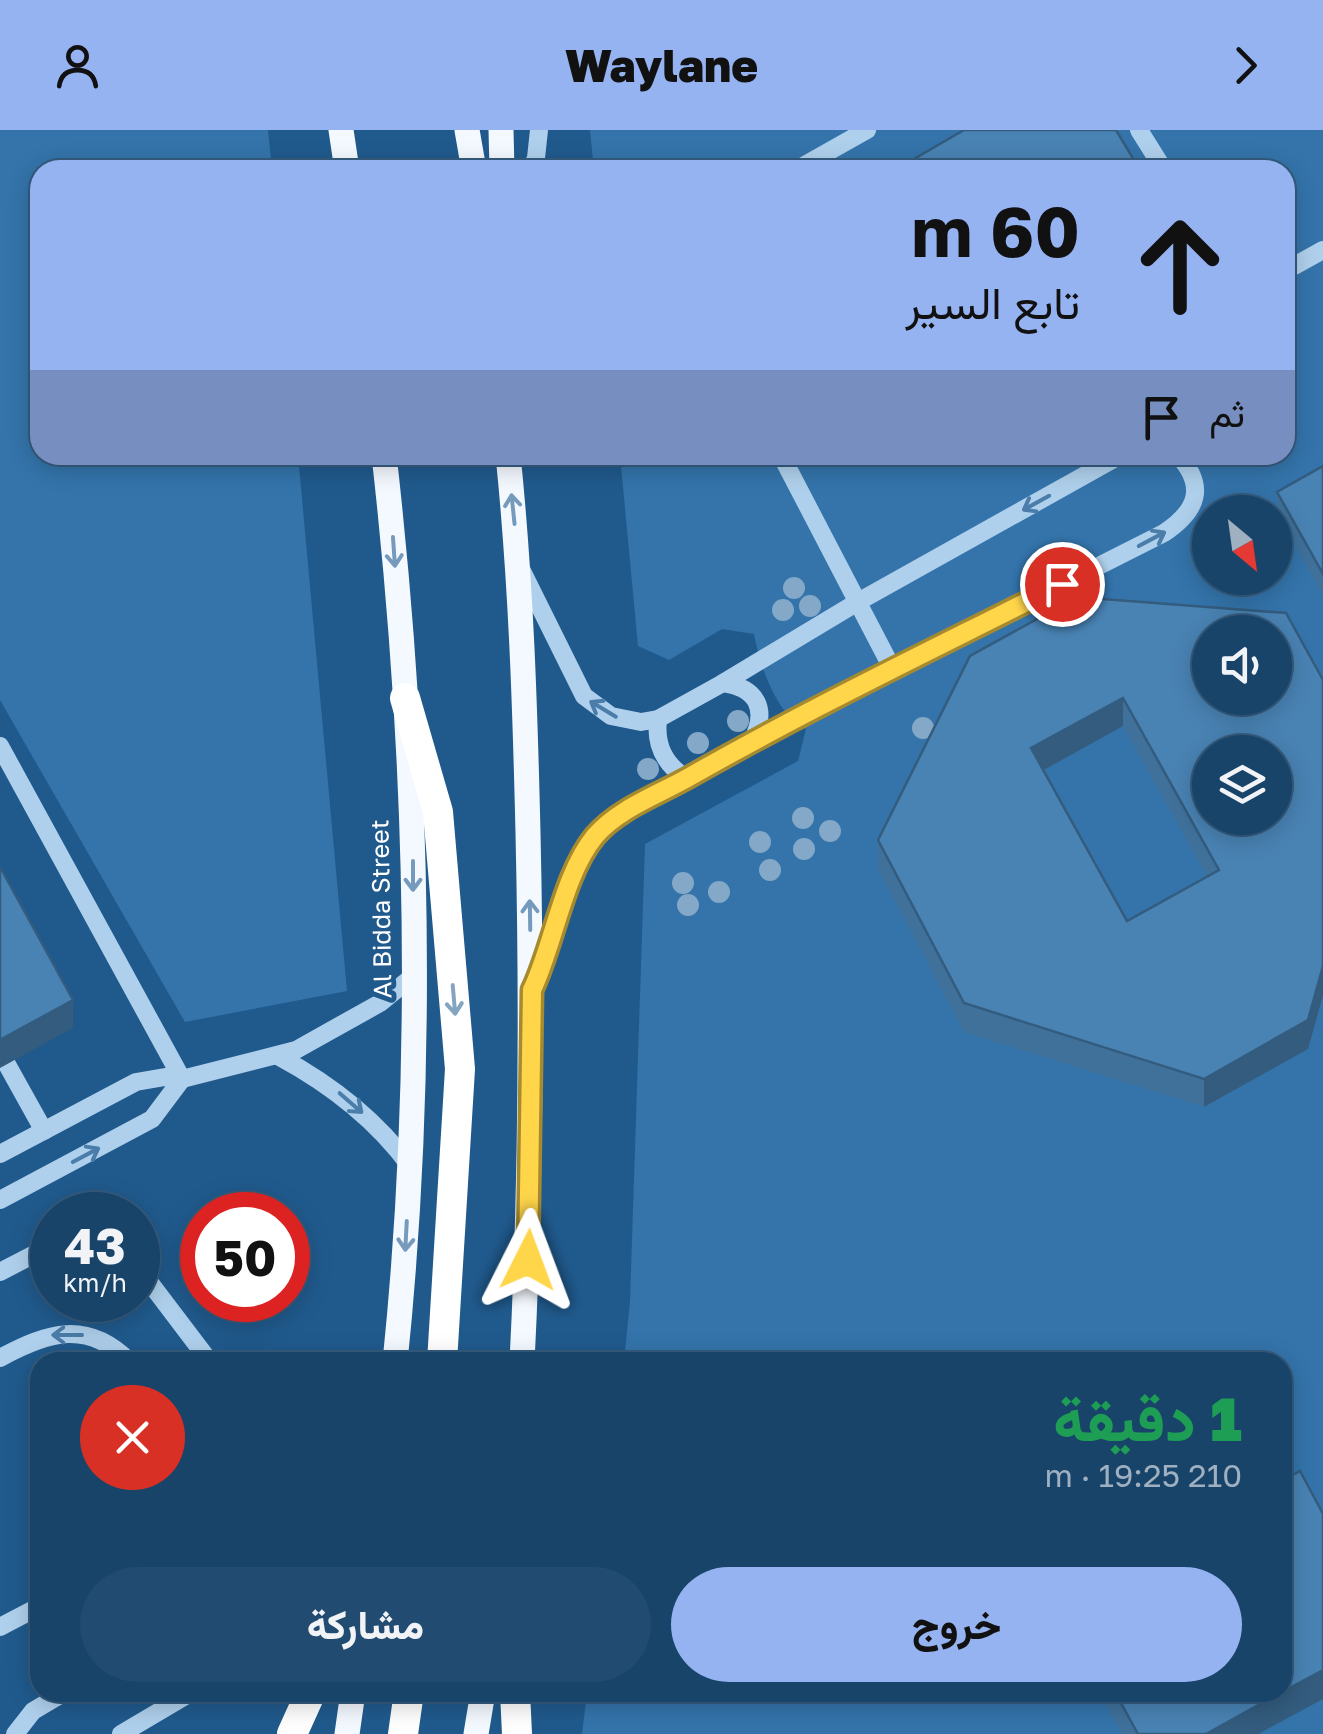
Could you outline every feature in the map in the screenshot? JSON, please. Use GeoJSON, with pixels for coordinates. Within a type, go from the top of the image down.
{"type":"FeatureCollection","features":[{"type":"Feature","properties":{"kind":"highway"},"geometry":{"type":"LineString","coordinates":[[405,698],[438,812],[460,1069],[443,1352]]}},
{"type":"Feature","properties":{"kind":"highway"},"geometry":{"type":"LineString","coordinates":[[292,1734],[306,1702]]}},
{"type":"Feature","properties":{"kind":"highway"},"geometry":{"type":"LineString","coordinates":[[403,1734],[408,1702]]}},
{"type":"Feature","properties":{"kind":"highway"},"geometry":{"type":"LineString","coordinates":[[515,1702],[517,1734]]}},
{"type":"Feature","properties":{"kind":"main road"},"geometry":{"type":"LineString","coordinates":[[341,130],[346,160]]}},
{"type":"Feature","properties":{"kind":"main road"},"geometry":{"type":"LineString","coordinates":[[467,130],[472,160]]}},
{"type":"Feature","properties":{"kind":"main road"},"geometry":{"type":"LineString","coordinates":[[501,130],[502,160]]}},
{"type":"Feature","properties":{"kind":"main road","name":"Al Bidda Street"},"geometry":{"type":"LineString","coordinates":[[385,465],[405,698],[413,868],[414,1108],[396,1352]]}},
{"type":"Feature","properties":{"kind":"main road"},"geometry":{"type":"LineString","coordinates":[[509,465],[519,564],[532,990],[531,1191],[523,1352]]}},
{"type":"Feature","properties":{"kind":"main road"},"geometry":{"type":"LineString","coordinates":[[347,1734],[352,1702]]}},
{"type":"Feature","properties":{"kind":"main road"},"geometry":{"type":"LineString","coordinates":[[476,1734],[481,1702]]}},
{"type":"Feature","properties":{"kind":"street"},"geometry":{"type":"LineString","coordinates":[[535,160],[538,130]]}},
{"type":"Feature","properties":{"kind":"street"},"geometry":{"type":"LineString","coordinates":[[814,160],[867,130]]}},
{"type":"Feature","properties":{"kind":"street"},"geometry":{"type":"LineString","coordinates":[[1139,130],[1158,160]]}},
{"type":"Feature","properties":{"kind":"street"},"geometry":{"type":"LineString","coordinates":[[1295,265],[1323,250]]}},
{"type":"Feature","properties":{"kind":"street"},"geometry":{"type":"LineString","coordinates":[[786,465],[893,670]]}},
{"type":"Feature","properties":{"kind":"street"},"geometry":{"type":"LineString","coordinates":[[519,564],[584,696],[611,716],[641,722],[658,718],[723,683],[1103,465]]}},
{"type":"Feature","properties":{"kind":"street"},"geometry":{"type":"LineString","coordinates":[[532,990],[570,886],[593,838],[622,814],[752,741],[1164,533],[1185,519],[1196,496],[1192,471],[1187,465]]}},
{"type":"Feature","properties":{"kind":"street"},"geometry":{"type":"LineString","coordinates":[[723,683],[740,686],[753,696],[760,710],[760,726],[752,741]]}},
{"type":"Feature","properties":{"kind":"street"},"geometry":{"type":"LineString","coordinates":[[658,718],[656,730],[662,754],[668,764],[687,778]]}},
{"type":"Feature","properties":{"kind":"street"},"geometry":{"type":"LineString","coordinates":[[0,746],[182,1079]]}},
{"type":"Feature","properties":{"kind":"street"},"geometry":{"type":"LineString","coordinates":[[0,1154],[136,1082],[165,1076],[182,1079],[278,1056],[346,1024],[412,977]]}},
{"type":"Feature","properties":{"kind":"street"},"geometry":{"type":"LineString","coordinates":[[0,1052],[44,1131]]}},
{"type":"Feature","properties":{"kind":"street"},"geometry":{"type":"LineString","coordinates":[[278,1056],[335,1090],[376,1124],[410,1166]]}},
{"type":"Feature","properties":{"kind":"street"},"geometry":{"type":"LineString","coordinates":[[0,1200],[152,1119],[182,1079]]}},
{"type":"Feature","properties":{"kind":"street"},"geometry":{"type":"LineString","coordinates":[[0,1272],[30,1256]]}},
{"type":"Feature","properties":{"kind":"street"},"geometry":{"type":"LineString","coordinates":[[160,1296],[202,1352]]}},
{"type":"Feature","properties":{"kind":"street"},"geometry":{"type":"LineString","coordinates":[[0,1358],[40,1337],[75,1333],[106,1343],[117,1352]]}},
{"type":"Feature","properties":{"kind":"street"},"geometry":{"type":"LineString","coordinates":[[0,1627],[30,1611]]}},
{"type":"Feature","properties":{"kind":"street"},"geometry":{"type":"LineString","coordinates":[[15,1734],[33,1711],[48,1702]]}},
{"type":"Feature","properties":{"kind":"street"},"geometry":{"type":"LineString","coordinates":[[121,1734],[175,1702]]}},
{"type":"Feature","properties":{"kind":"shaded area"},"geometry":{"type":"Polygon","coordinates":[[[0,130],[268,130],[271,160],[30,160],[30,465],[299,465],[347,991],[185,1022],[0,700],[0,130]]]}},
{"type":"Feature","properties":{"kind":"shaded area"},"geometry":{"type":"Polygon","coordinates":[[[590,130],[1323,130],[1323,1734],[582,1734],[586,1702],[1292,1702],[1292,1352],[625,1352],[630,1301],[645,844],[798,761],[806,729],[778,701],[765,674],[754,634],[722,629],[669,660],[638,646],[621,465],[1295,465],[1295,160],[593,160],[590,130]]]}},
{"type":"Feature","properties":{"kind":"building"},"geometry":{"type":"Polygon","coordinates":[[[964,130],[1116,130],[1134,160],[912,160],[964,130]]]}},
{"type":"Feature","properties":{"kind":"building"},"geometry":{"type":"Polygon","coordinates":[[[1323,466],[1323,574],[1292,519],[1292,495],[1277,492],[1323,466]]]}},
{"type":"Feature","properties":{"kind":"building"},"geometry":{"type":"Polygon","coordinates":[[[1077,597],[1286,613],[1192,615],[1192,715],[1292,715],[1292,624],[1323,680],[1323,966],[1308,1020],[1204,1079],[964,1003],[878,840],[970,656],[1077,597]],[[1123,698],[1031,748],[1127,921],[1219,870],[1199,835],[1292,835],[1292,735],[1192,735],[1192,822],[1123,698]]]}},
{"type":"Feature","properties":{"kind":"building"},"geometry":{"type":"Polygon","coordinates":[[[0,867],[73,1000],[0,1040],[0,867]]]}},
{"type":"Feature","properties":{"kind":"building"},"geometry":{"type":"Polygon","coordinates":[[[1300,1471],[1323,1514],[1323,1670],[1292,1687],[1292,1475],[1300,1471]]]}},
{"type":"Feature","properties":{"kind":"building"},"geometry":{"type":"Polygon","coordinates":[[[1120,1702],[1264,1702],[1206,1734],[1138,1734],[1120,1702]]]}},
{"type":"Feature","properties":{"kind":"route"},"geometry":{"type":"LineString","coordinates":[[528,1260],[532,990],[570,886],[593,838],[622,814],[752,741],[1062,584]]}}]}
